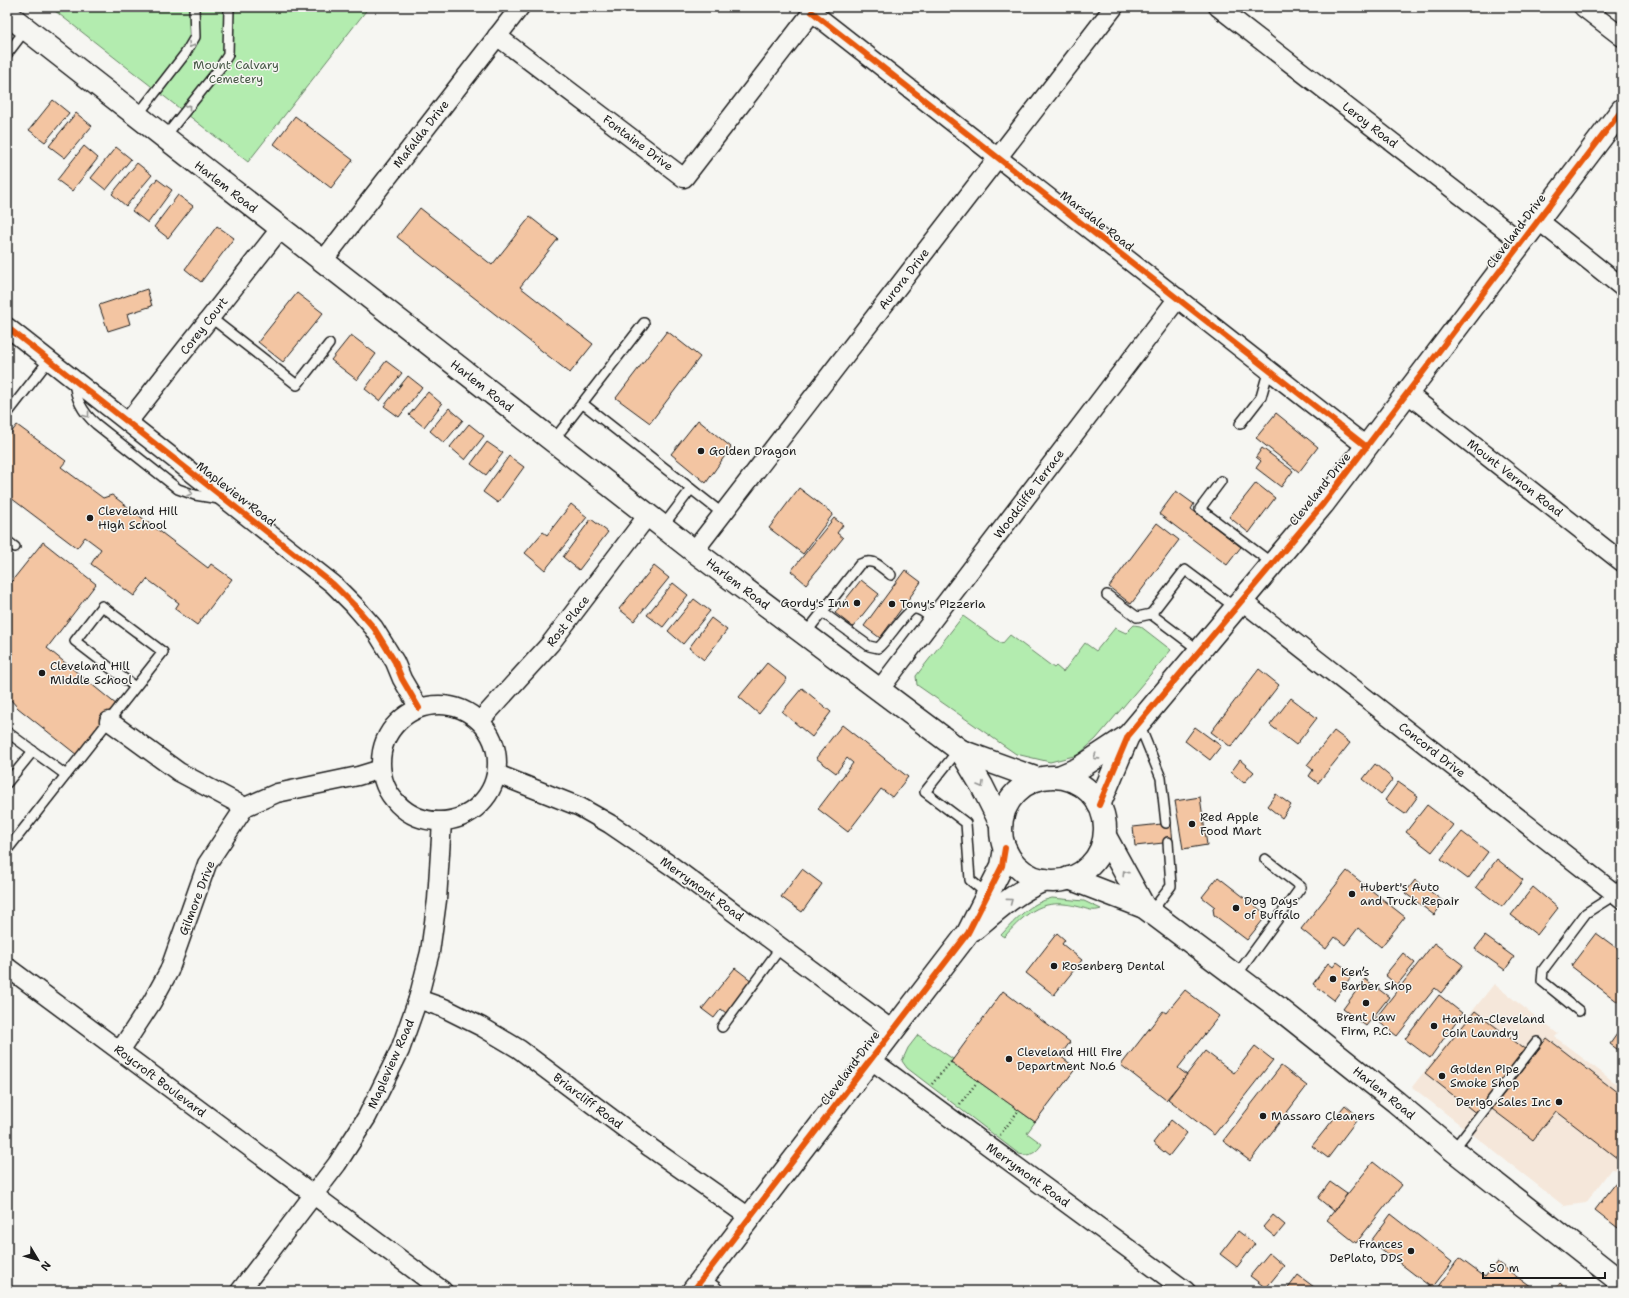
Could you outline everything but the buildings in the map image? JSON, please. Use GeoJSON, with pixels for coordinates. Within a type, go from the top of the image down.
{"type":"FeatureCollection","features":[{"type":"Feature","properties":{"kind":"main road","name":"Harlem Road"},"geometry":{"type":"LineString","coordinates":[[7,14],[322,262],[694,551],[960,750],[1049,778]]}},
{"type":"Feature","properties":{"kind":"main road","name":"Cleveland Drive"},"geometry":{"type":"LineString","coordinates":[[1049,778],[1078,769],[1133,729],[1273,564],[1367,447],[1622,110]]}},
{"type":"Feature","properties":{"kind":"main road","name":"Cleveland Drive"},"geometry":{"type":"LineString","coordinates":[[1099,805],[1133,729]]}},
{"type":"Feature","properties":{"kind":"main road","name":"Harlem Road"},"geometry":{"type":"LineString","coordinates":[[960,750],[982,786],[1001,824]]}},
{"type":"Feature","properties":{"kind":"main road"},"geometry":{"type":"LineString","coordinates":[[1049,778],[1079,784],[1090,793],[1099,805],[1103,815],[1105,836],[1096,858],[1079,874],[1069,878],[1045,880],[1020,870],[1011,860],[1005,848],[1001,824],[1009,801],[1027,784],[1049,778]]}},
{"type":"Feature","properties":{"kind":"main road","name":"Harlem Road"},"geometry":{"type":"LineString","coordinates":[[1105,836],[1147,909]]}},
{"type":"Feature","properties":{"kind":"main road","name":"Cleveland Drive"},"geometry":{"type":"LineString","coordinates":[[702,1288],[749,1217],[968,933],[1002,866],[1005,848]]}},
{"type":"Feature","properties":{"kind":"main road","name":"Harlem Road"},"geometry":{"type":"LineString","coordinates":[[1069,878],[1147,909],[1236,976],[1622,1283]]}},
{"type":"Feature","properties":{"kind":"main road","name":"Cleveland Drive"},"geometry":{"type":"LineString","coordinates":[[968,933],[1024,890],[1045,880]]}},
{"type":"Feature","properties":{"kind":"street","name":"Mafalda Drive"},"geometry":{"type":"LineString","coordinates":[[322,262],[520,7]]}},
{"type":"Feature","properties":{"kind":"street","name":"Aurora Drive"},"geometry":{"type":"LineString","coordinates":[[694,551],[1114,7]]}},
{"type":"Feature","properties":{"kind":"street","name":"Leroy Road"},"geometry":{"type":"LineString","coordinates":[[1218,7],[1521,242]]}},
{"type":"Feature","properties":{"kind":"street"},"geometry":{"type":"LineString","coordinates":[[1583,7],[1622,37]]}},
{"type":"Feature","properties":{"kind":"street","name":"Fontaine Drive"},"geometry":{"type":"LineString","coordinates":[[497,36],[684,178],[814,10]]}},
{"type":"Feature","properties":{"kind":"street","name":"Marsdale Road"},"geometry":{"type":"LineString","coordinates":[[814,10],[998,158],[1367,447]]}},
{"type":"Feature","properties":{"kind":"street"},"geometry":{"type":"LineString","coordinates":[[1538,220],[1622,287]]}},
{"type":"Feature","properties":{"kind":"street","name":"Corey Court"},"geometry":{"type":"LineString","coordinates":[[128,422],[280,229]]}},
{"type":"Feature","properties":{"kind":"street","name":"Woodcliffe Terrace"},"geometry":{"type":"LineString","coordinates":[[880,689],[1178,298]]}},
{"type":"Feature","properties":{"kind":"street","name":"Mapleview Road"},"geometry":{"type":"LineString","coordinates":[[7,327],[333,584],[374,628],[395,662],[402,679],[419,708]]}},
{"type":"Feature","properties":{"kind":"street","name":"Mount Vernon Road"},"geometry":{"type":"LineString","coordinates":[[1408,394],[1622,562]]}},
{"type":"Feature","properties":{"kind":"street","name":"Rost Place"},"geometry":{"type":"LineString","coordinates":[[480,720],[550,644],[656,521]]}},
{"type":"Feature","properties":{"kind":"street","name":"Concord Drive"},"geometry":{"type":"LineString","coordinates":[[1239,604],[1619,896]]}},
{"type":"Feature","properties":{"kind":"street"},"geometry":{"type":"LineString","coordinates":[[444,704],[463,709],[480,720],[490,734],[497,753],[497,774],[494,784],[483,802],[462,817],[442,822],[422,819],[404,810],[386,788],[381,769],[381,753],[388,734],[401,718],[419,708],[444,704]]}},
{"type":"Feature","properties":{"kind":"street"},"geometry":{"type":"LineString","coordinates":[[109,721],[180,772],[245,807],[277,792],[358,776],[381,769]]}},
{"type":"Feature","properties":{"kind":"street","name":"Merrymont Road"},"geometry":{"type":"LineString","coordinates":[[497,774],[580,807],[610,824],[673,867],[892,1030]]}},
{"type":"Feature","properties":{"kind":"street","name":"Gilmore Drive"},"geometry":{"type":"LineString","coordinates":[[120,1051],[152,1002],[169,971],[207,864],[245,807]]}},
{"type":"Feature","properties":{"kind":"street","name":"Mapleview Road"},"geometry":{"type":"LineString","coordinates":[[240,1291],[337,1164],[367,1117],[400,1050],[418,999],[431,945],[437,900],[442,822]]}},
{"type":"Feature","properties":{"kind":"street","name":"Roycroft Boulevard"},"geometry":{"type":"LineString","coordinates":[[7,967],[443,1291]]}},
{"type":"Feature","properties":{"kind":"street","name":"Briarcliff Road"},"geometry":{"type":"LineString","coordinates":[[418,999],[456,1014],[518,1049],[651,1148],[749,1217]]}},
{"type":"Feature","properties":{"kind":"street","name":"Merrymont Road"},"geometry":{"type":"LineString","coordinates":[[870,1059],[1186,1291]]}},
{"type":"Feature","properties":{"kind":"lane"},"geometry":{"type":"LineString","coordinates":[[136,116],[185,54],[195,37],[194,7]]}},
{"type":"Feature","properties":{"kind":"lane"},"geometry":{"type":"LineString","coordinates":[[164,138],[219,69],[228,55],[229,7]]}},
{"type":"Feature","properties":{"kind":"lane"},"geometry":{"type":"LineString","coordinates":[[7,54],[26,29]]}},
{"type":"Feature","properties":{"kind":"lane"},"geometry":{"type":"LineString","coordinates":[[210,317],[297,385],[330,344]]}},
{"type":"Feature","properties":{"kind":"lane"},"geometry":{"type":"LineString","coordinates":[[553,440],[644,323]]}},
{"type":"Feature","properties":{"kind":"lane"},"geometry":{"type":"LineString","coordinates":[[7,414],[49,360]]}},
{"type":"Feature","properties":{"kind":"lane"},"geometry":{"type":"LineString","coordinates":[[1240,424],[1261,397],[1268,369]]}},
{"type":"Feature","properties":{"kind":"lane"},"geometry":{"type":"LineString","coordinates":[[74,380],[75,394],[87,416],[178,489],[195,495],[227,500]]}},
{"type":"Feature","properties":{"kind":"lane"},"geometry":{"type":"LineString","coordinates":[[582,403],[723,514]]}},
{"type":"Feature","properties":{"kind":"lane"},"geometry":{"type":"LineString","coordinates":[[1221,481],[1200,509],[1273,564]]}},
{"type":"Feature","properties":{"kind":"lane"},"geometry":{"type":"LineString","coordinates":[[656,521],[691,489]]}},
{"type":"Feature","properties":{"kind":"lane"},"geometry":{"type":"LineString","coordinates":[[7,541],[15,547]]}},
{"type":"Feature","properties":{"kind":"lane"},"geometry":{"type":"LineString","coordinates":[[805,634],[860,564],[868,560],[873,561],[891,575]]}},
{"type":"Feature","properties":{"kind":"lane"},"geometry":{"type":"LineString","coordinates":[[1107,595],[1137,617],[1151,614],[1185,570],[1239,604]]}},
{"type":"Feature","properties":{"kind":"lane"},"geometry":{"type":"LineString","coordinates":[[7,850],[163,652],[102,606],[75,641],[135,687]]}},
{"type":"Feature","properties":{"kind":"lane"},"geometry":{"type":"LineString","coordinates":[[822,612],[869,646],[878,648],[887,641],[909,612],[915,609],[920,610],[933,620]]}},
{"type":"Feature","properties":{"kind":"lane"},"geometry":{"type":"LineString","coordinates":[[1151,614],[1200,650]]}},
{"type":"Feature","properties":{"kind":"lane"},"geometry":{"type":"LineString","coordinates":[[1133,729],[1161,778],[1166,823]]}},
{"type":"Feature","properties":{"kind":"lane"},"geometry":{"type":"LineString","coordinates":[[7,732],[66,775]]}},
{"type":"Feature","properties":{"kind":"lane"},"geometry":{"type":"LineString","coordinates":[[960,750],[925,792],[966,823],[970,880],[988,894]]}},
{"type":"Feature","properties":{"kind":"lane"},"geometry":{"type":"LineString","coordinates":[[7,783],[33,751]]}},
{"type":"Feature","properties":{"kind":"lane"},"geometry":{"type":"LineString","coordinates":[[1147,909],[1171,886],[1168,842]]}},
{"type":"Feature","properties":{"kind":"lane"},"geometry":{"type":"LineString","coordinates":[[1236,976],[1301,887],[1265,859]]}},
{"type":"Feature","properties":{"kind":"lane"},"geometry":{"type":"LineString","coordinates":[[1579,1011],[1542,981],[1543,970],[1586,913],[1619,896]]}},
{"type":"Feature","properties":{"kind":"lane"},"geometry":{"type":"LineString","coordinates":[[722,1027],[781,947]]}},
{"type":"Feature","properties":{"kind":"lane"},"geometry":{"type":"LineString","coordinates":[[1453,1150],[1537,1042]]}},
{"type":"Feature","properties":{"kind":"path"},"geometry":{"type":"LineString","coordinates":[[930,1086],[951,1062]]}},
{"type":"Feature","properties":{"kind":"path"},"geometry":{"type":"LineString","coordinates":[[958,1107],[978,1081]]}},
{"type":"Feature","properties":{"kind":"path"},"geometry":{"type":"LineString","coordinates":[[998,1138],[1019,1110]]}},
{"type":"Feature","properties":{"kind":"shaded area"},"geometry":{"type":"Polygon","coordinates":[[[1494,984],[1558,1034],[1555,1037],[1622,1088],[1622,1171],[1611,1169],[1586,1203],[1564,1206],[1412,1087],[1494,984]]]}},
{"type":"Feature","properties":{"kind":"green space","name":"Mount Calvary Cemetery"},"geometry":{"type":"Polygon","coordinates":[[[50,7],[369,7],[248,162],[50,7]]]}},
{"type":"Feature","properties":{"kind":"green space"},"geometry":{"type":"Polygon","coordinates":[[[963,616],[1002,644],[1010,635],[1054,668],[1056,666],[1063,672],[1085,643],[1096,651],[1115,628],[1126,633],[1134,625],[1140,626],[1171,650],[1096,739],[1078,755],[1050,762],[1016,754],[917,685],[916,676],[963,616]]]}},
{"type":"Feature","properties":{"kind":"green space"},"geometry":{"type":"Polygon","coordinates":[[[1052,898],[1084,901],[1101,909],[1090,910],[1067,904],[1046,905],[1029,913],[1004,937],[1001,935],[1030,907],[1052,898]]]}},
{"type":"Feature","properties":{"kind":"green space"},"geometry":{"type":"Polygon","coordinates":[[[918,1035],[953,1059],[951,1062],[1035,1122],[1027,1133],[1042,1144],[1037,1150],[1030,1155],[1019,1154],[907,1068],[902,1061],[908,1048],[918,1035]]]}},
{"type":"Feature","properties":{"kind":"cycle path"},"geometry":{"type":"LineString","coordinates":[[812,12],[1367,447]]}},
{"type":"Feature","properties":{"kind":"cycle path"},"geometry":{"type":"LineString","coordinates":[[1099,805],[1128,736],[1323,504],[1622,110]]}},
{"type":"Feature","properties":{"kind":"cycle path"},"geometry":{"type":"LineString","coordinates":[[7,327],[333,584],[374,628],[395,662],[402,679],[419,708]]}},
{"type":"Feature","properties":{"kind":"cycle path"},"geometry":{"type":"LineString","coordinates":[[693,1291],[968,933],[1002,866],[1005,848]]}},
{"type":"Feature","properties":{"kind":"place","name":"Golden Dragon"},"geometry":{"type":"Point","coordinates":[701,451]}},
{"type":"Feature","properties":{"kind":"place","name":"Cleveland Hill High School"},"geometry":{"type":"Point","coordinates":[90,518]}},
{"type":"Feature","properties":{"kind":"place","name":"Gordy's Inn"},"geometry":{"type":"Point","coordinates":[857,603]}},
{"type":"Feature","properties":{"kind":"place","name":"Tony's Pizzeria"},"geometry":{"type":"Point","coordinates":[892,604]}},
{"type":"Feature","properties":{"kind":"place","name":"Cleveland Hill Middle School"},"geometry":{"type":"Point","coordinates":[42,673]}},
{"type":"Feature","properties":{"kind":"place","name":"Red Apple Food Mart"},"geometry":{"type":"Point","coordinates":[1192,824]}},
{"type":"Feature","properties":{"kind":"place","name":"Hubert's Auto and Truck Repair"},"geometry":{"type":"Point","coordinates":[1352,894]}},
{"type":"Feature","properties":{"kind":"place","name":"Dog Days of Buffalo"},"geometry":{"type":"Point","coordinates":[1236,908]}},
{"type":"Feature","properties":{"kind":"place","name":"Rosenberg Dental"},"geometry":{"type":"Point","coordinates":[1054,966]}},
{"type":"Feature","properties":{"kind":"place","name":"Ken’s Barber Shop"},"geometry":{"type":"Point","coordinates":[1333,979]}},
{"type":"Feature","properties":{"kind":"place","name":"Brent Law Firm, P.C."},"geometry":{"type":"Point","coordinates":[1366,1003]}},
{"type":"Feature","properties":{"kind":"place","name":"Harlem-Cleveland Coin Laundry"},"geometry":{"type":"Point","coordinates":[1434,1026]}},
{"type":"Feature","properties":{"kind":"place","name":"Cleveland Hill Fire Department No.6"},"geometry":{"type":"Point","coordinates":[1009,1059]}},
{"type":"Feature","properties":{"kind":"place","name":"Golden Pipe Smoke Shop"},"geometry":{"type":"Point","coordinates":[1442,1076]}},
{"type":"Feature","properties":{"kind":"place","name":"Derigo Sales Inc"},"geometry":{"type":"Point","coordinates":[1559,1102]}},
{"type":"Feature","properties":{"kind":"place","name":"Massaro Cleaners"},"geometry":{"type":"Point","coordinates":[1263,1116]}},
{"type":"Feature","properties":{"kind":"place","name":"Frances DePlato, DDS"},"geometry":{"type":"Point","coordinates":[1411,1251]}}]}
